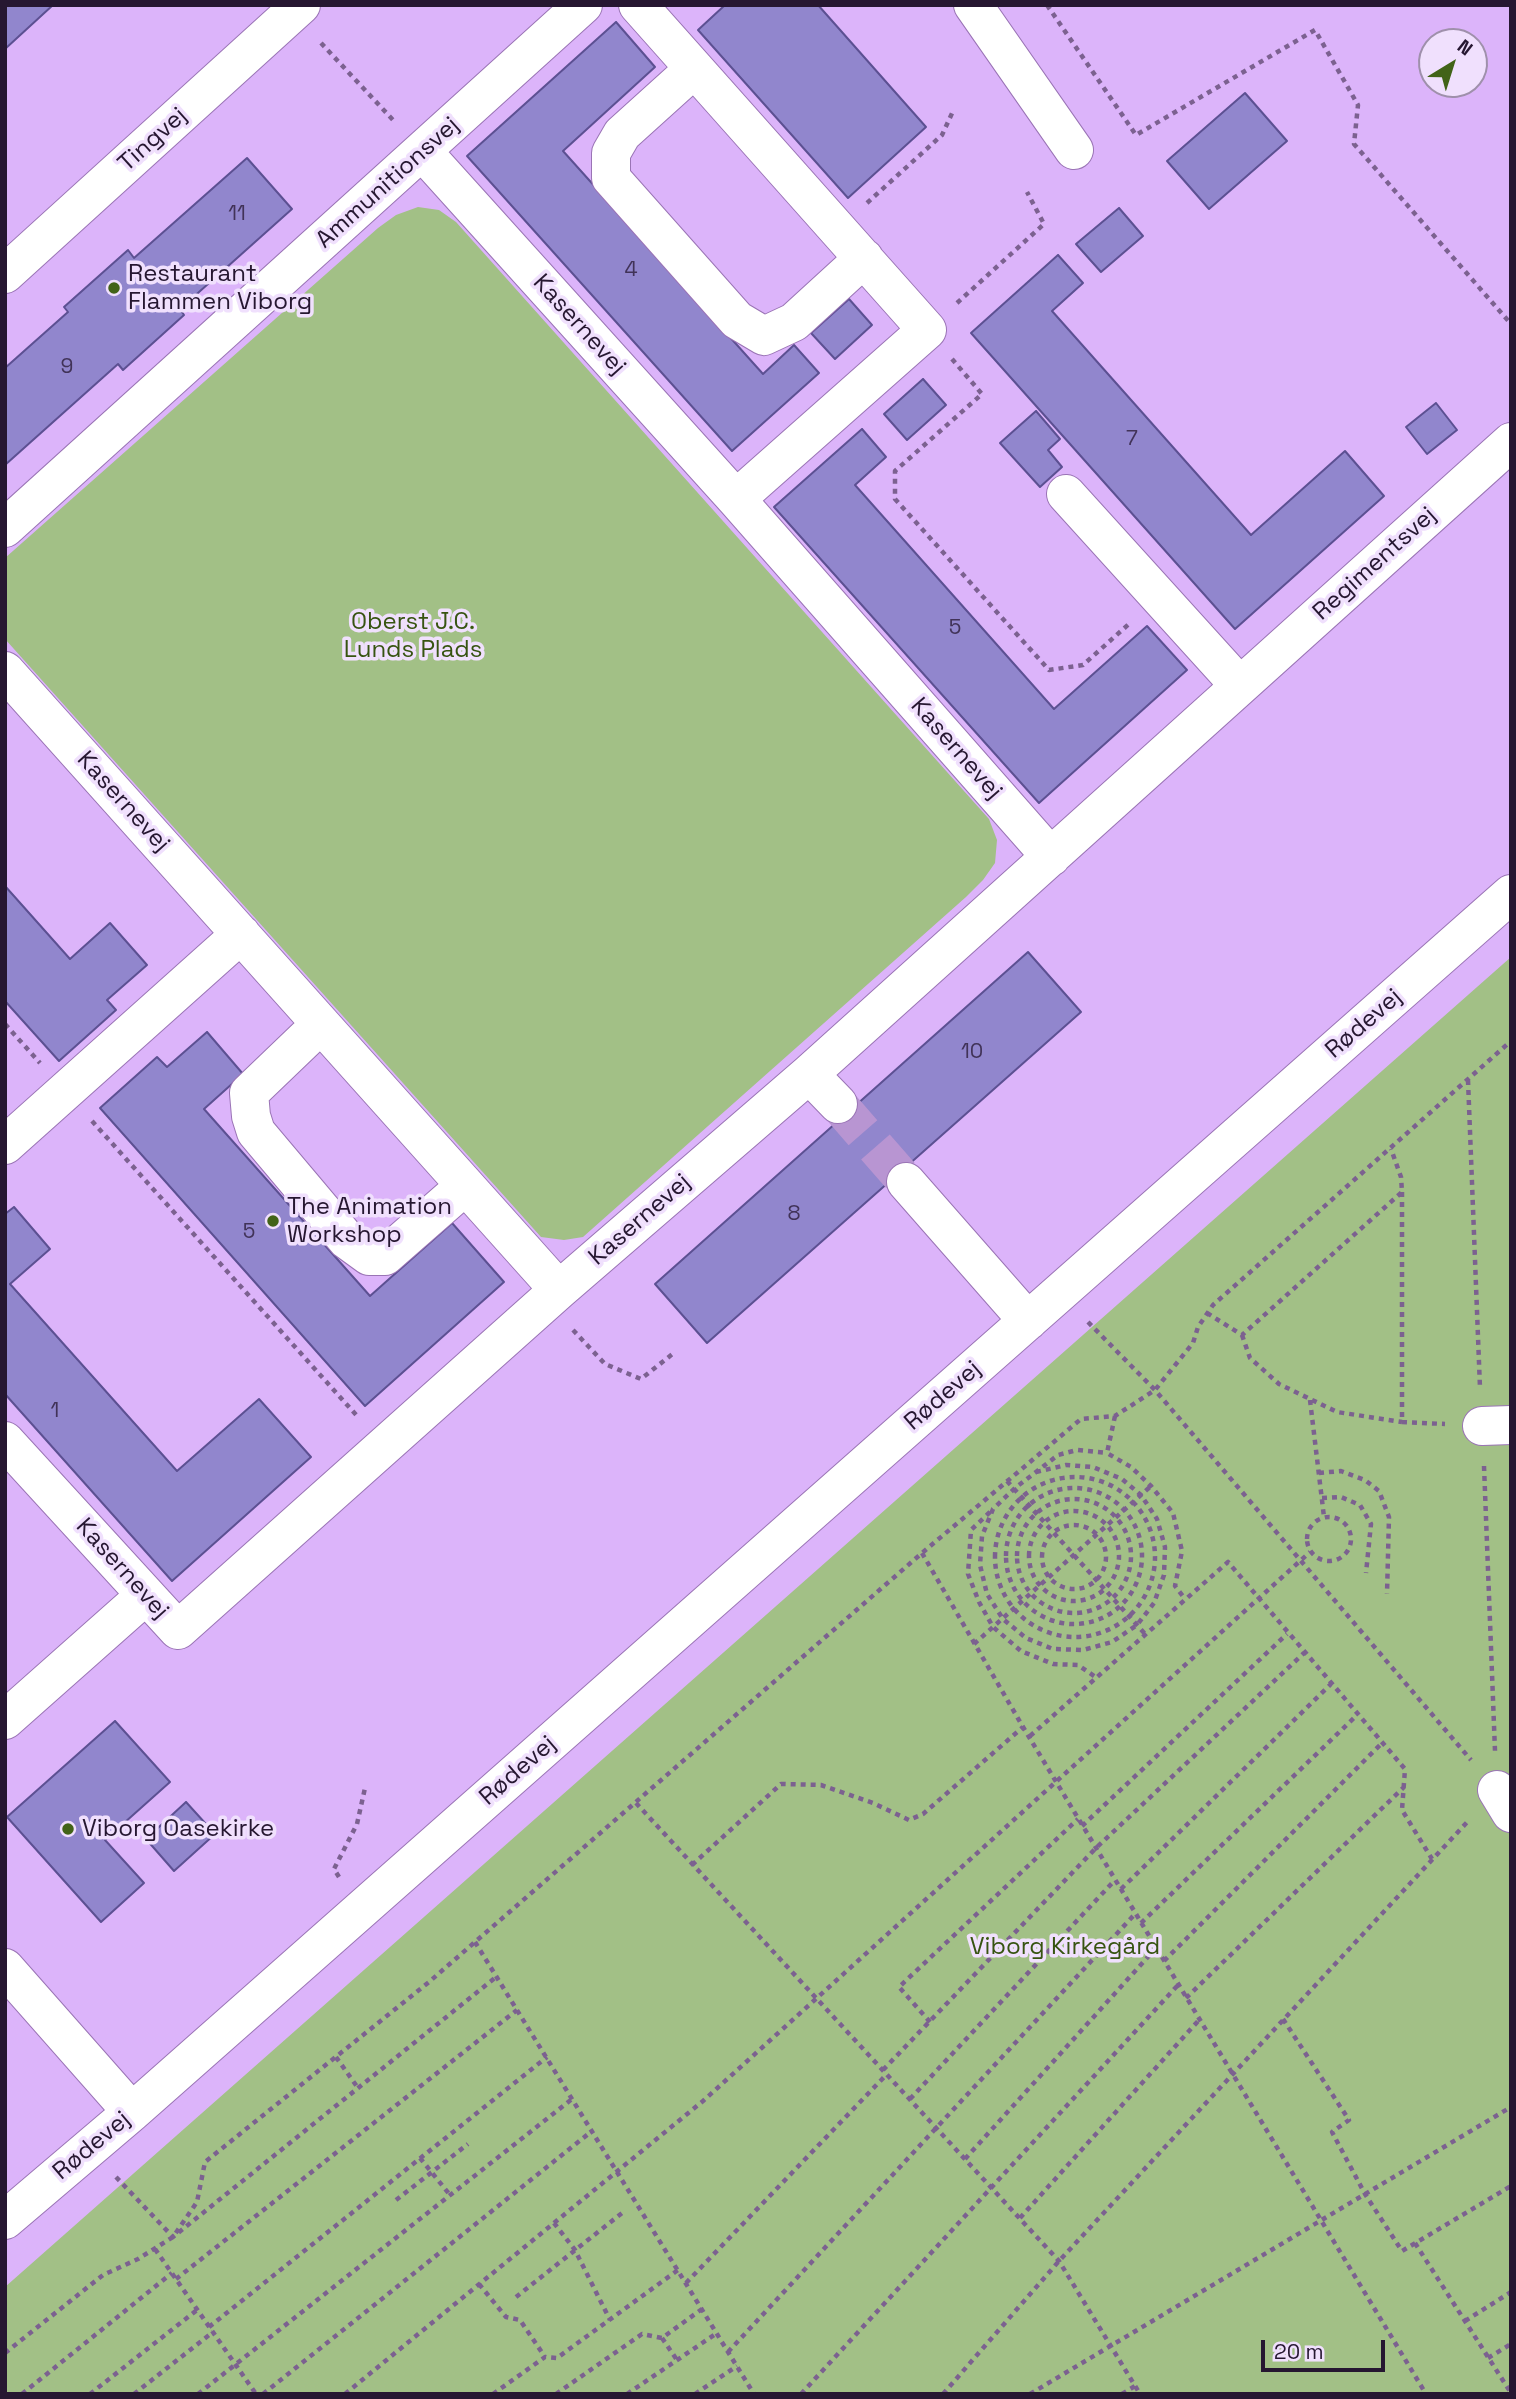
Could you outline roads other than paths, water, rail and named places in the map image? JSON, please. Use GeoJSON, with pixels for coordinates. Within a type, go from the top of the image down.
{"type":"FeatureCollection","features":[{"type":"Feature","properties":{"kind":"street","name":"Ammunitionsvej"},"geometry":{"type":"LineString","coordinates":[[5,528],[583,5]]}},
{"type":"Feature","properties":{"kind":"street"},"geometry":{"type":"LineString","coordinates":[[638,5],[927,330],[736,499]]}},
{"type":"Feature","properties":{"kind":"street"},"geometry":{"type":"LineString","coordinates":[[973,5],[1074,150]]}},
{"type":"Feature","properties":{"kind":"street","name":"Tingvej"},"geometry":{"type":"LineString","coordinates":[[5,274],[297,9]]}},
{"type":"Feature","properties":{"kind":"street"},"geometry":{"type":"LineString","coordinates":[[694,68],[622,134],[611,153],[611,177],[728,310],[737,320],[764,336],[794,323],[864,258]]}},
{"type":"Feature","properties":{"kind":"street","name":"Kasernevej"},"geometry":{"type":"LineString","coordinates":[[5,1441],[178,1630],[552,1296],[809,1074],[1051,857],[736,499],[423,152]]}},
{"type":"Feature","properties":{"kind":"street","name":"Regimentsvej"},"geometry":{"type":"LineString","coordinates":[[1051,857],[1511,442]]}},
{"type":"Feature","properties":{"kind":"street"},"geometry":{"type":"LineString","coordinates":[[1066,494],[1240,687]]}},
{"type":"Feature","properties":{"kind":"street","name":"Kasernevej"},"geometry":{"type":"LineString","coordinates":[[5,671],[466,1186],[552,1296]]}},
{"type":"Feature","properties":{"kind":"street","name":"Rødevej"},"geometry":{"type":"LineString","coordinates":[[5,2220],[132,2112],[1511,894]]}},
{"type":"Feature","properties":{"kind":"street"},"geometry":{"type":"LineString","coordinates":[[5,1145],[241,934]]}},
{"type":"Feature","properties":{"kind":"street"},"geometry":{"type":"LineString","coordinates":[[321,1024],[248,1093],[256,1132],[347,1240],[369,1256],[385,1256],[466,1186]]}},
{"type":"Feature","properties":{"kind":"street"},"geometry":{"type":"LineString","coordinates":[[809,1074],[838,1104]]}},
{"type":"Feature","properties":{"kind":"street"},"geometry":{"type":"LineString","coordinates":[[906,1182],[1028,1321]]}},
{"type":"Feature","properties":{"kind":"street"},"geometry":{"type":"LineString","coordinates":[[5,1720],[146,1595]]}},
{"type":"Feature","properties":{"kind":"street"},"geometry":{"type":"LineString","coordinates":[[5,1968],[132,2112]]}},
{"type":"Feature","properties":{"kind":"tunnel"},"geometry":{"type":"LineString","coordinates":[[838,1104],[906,1182]]}},
{"type":"Feature","properties":{"kind":"place","name":"Restaurant Flammen Viborg"},"geometry":{"type":"Point","coordinates":[114,288]}},
{"type":"Feature","properties":{"kind":"place","name":"The Animation Workshop"},"geometry":{"type":"Point","coordinates":[273,1221]}},
{"type":"Feature","properties":{"kind":"place","name":"Viborg Oasekirke"},"geometry":{"type":"Point","coordinates":[68,1829]}},
{"type":"Feature","properties":{"kind":"park label","name":"Oberst J.C. Lunds Plads"},"geometry":{"type":"Point","coordinates":[413,636]}},
{"type":"Feature","properties":{"kind":"park label","name":"Viborg Kirkegård"},"geometry":{"type":"Point","coordinates":[1065,1947]}}]}
